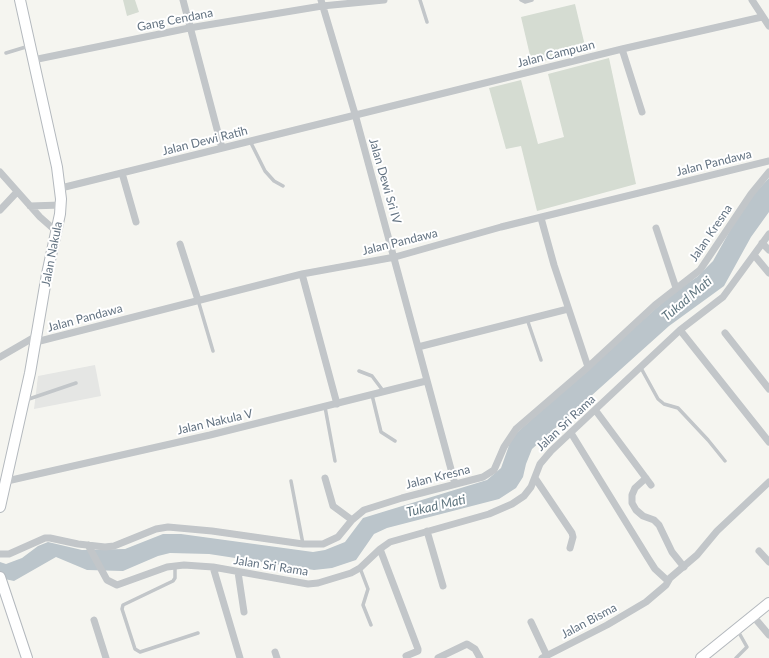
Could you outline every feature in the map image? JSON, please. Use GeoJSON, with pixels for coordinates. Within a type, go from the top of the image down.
{"type":"FeatureCollection","features":[{"type":"Feature","properties":{"kind":"main road","name":"Jalan Nakula"},"geometry":{"type":"LineString","coordinates":[[0,507],[25,400],[37,338],[47,274],[57,232],[61,188],[20,0]]}},
{"type":"Feature","properties":{"kind":"main road"},"geometry":{"type":"LineString","coordinates":[[0,579],[6,603],[27,658]]}},
{"type":"Feature","properties":{"kind":"main road"},"geometry":{"type":"LineString","coordinates":[[705,657],[769,603]]}},
{"type":"Feature","properties":{"kind":"street"},"geometry":{"type":"LineString","coordinates":[[183,0],[189,28],[222,148]]}},
{"type":"Feature","properties":{"kind":"street","name":"Gang Cendana"},"geometry":{"type":"LineString","coordinates":[[33,60],[189,28],[322,3],[384,0]]}},
{"type":"Feature","properties":{"kind":"street"},"geometry":{"type":"LineString","coordinates":[[752,0],[769,26]]}},
{"type":"Feature","properties":{"kind":"street","name":"Jalan Dewi Sri IV"},"geometry":{"type":"LineString","coordinates":[[322,3],[395,257],[426,381],[455,484]]}},
{"type":"Feature","properties":{"kind":"street","name":"Jalan Campuan"},"geometry":{"type":"LineString","coordinates":[[355,114],[622,49],[762,17]]}},
{"type":"Feature","properties":{"kind":"street"},"geometry":{"type":"LineString","coordinates":[[622,49],[642,112]]}},
{"type":"Feature","properties":{"kind":"street","name":"Jalan Dewi Ratih"},"geometry":{"type":"LineString","coordinates":[[61,188],[355,114]]}},
{"type":"Feature","properties":{"kind":"street","name":"Jalan Pandawa"},"geometry":{"type":"LineString","coordinates":[[0,357],[37,338],[302,274],[395,257],[501,227],[769,161]]}},
{"type":"Feature","properties":{"kind":"street"},"geometry":{"type":"LineString","coordinates":[[0,172],[30,206],[57,232]]}},
{"type":"Feature","properties":{"kind":"street","name":"Jalan Kresna"},"geometry":{"type":"LineString","coordinates":[[0,554],[9,554],[45,538],[89,547],[114,546],[168,527],[212,531],[303,544],[323,544],[331,542],[364,510],[381,504],[483,477],[494,470],[504,447],[516,429],[676,288],[693,276],[706,263],[743,206],[769,172]]}},
{"type":"Feature","properties":{"kind":"street"},"geometry":{"type":"LineString","coordinates":[[122,173],[136,222]]}},
{"type":"Feature","properties":{"kind":"street"},"geometry":{"type":"LineString","coordinates":[[0,210],[17,192]]}},
{"type":"Feature","properties":{"kind":"street"},"geometry":{"type":"LineString","coordinates":[[30,206],[60,205]]}},
{"type":"Feature","properties":{"kind":"street"},"geometry":{"type":"LineString","coordinates":[[541,218],[568,309],[588,367]]}},
{"type":"Feature","properties":{"kind":"street"},"geometry":{"type":"LineString","coordinates":[[656,228],[676,288]]}},
{"type":"Feature","properties":{"kind":"street","name":"Jalan Sri Rama"},"geometry":{"type":"LineString","coordinates":[[89,547],[105,576],[111,584],[117,585],[175,565],[213,567],[308,584],[318,583],[343,577],[360,568],[380,549],[390,542],[489,514],[512,504],[524,496],[531,487],[540,464],[545,457],[596,411],[680,330],[723,297],[769,234]]}},
{"type":"Feature","properties":{"kind":"street"},"geometry":{"type":"LineString","coordinates":[[762,243],[769,250]]}},
{"type":"Feature","properties":{"kind":"street"},"geometry":{"type":"LineString","coordinates":[[180,244],[198,300]]}},
{"type":"Feature","properties":{"kind":"street"},"geometry":{"type":"LineString","coordinates":[[754,255],[769,273]]}},
{"type":"Feature","properties":{"kind":"street"},"geometry":{"type":"LineString","coordinates":[[302,274],[337,404]]}},
{"type":"Feature","properties":{"kind":"street"},"geometry":{"type":"LineString","coordinates":[[418,347],[568,309]]}},
{"type":"Feature","properties":{"kind":"street"},"geometry":{"type":"LineString","coordinates":[[680,330],[769,442]]}},
{"type":"Feature","properties":{"kind":"street"},"geometry":{"type":"LineString","coordinates":[[724,332],[769,389]]}},
{"type":"Feature","properties":{"kind":"street","name":"Jalan Nakula V"},"geometry":{"type":"LineString","coordinates":[[7,481],[210,435],[426,381]]}},
{"type":"Feature","properties":{"kind":"street"},"geometry":{"type":"LineString","coordinates":[[596,411],[651,485]]}},
{"type":"Feature","properties":{"kind":"street"},"geometry":{"type":"LineString","coordinates":[[571,433],[655,569],[668,581]]}},
{"type":"Feature","properties":{"kind":"street"},"geometry":{"type":"LineString","coordinates":[[325,478],[333,506],[352,520]]}},
{"type":"Feature","properties":{"kind":"street"},"geometry":{"type":"LineString","coordinates":[[535,478],[572,533],[573,537],[570,548]]}},
{"type":"Feature","properties":{"kind":"street"},"geometry":{"type":"LineString","coordinates":[[646,478],[636,488],[632,495],[632,503],[642,516],[654,520],[659,525],[672,552],[684,567]]}},
{"type":"Feature","properties":{"kind":"street","name":"Jalan Bisma"},"geometry":{"type":"LineString","coordinates":[[545,657],[607,625],[646,602],[702,550],[717,531],[769,482]]}},
{"type":"Feature","properties":{"kind":"street"},"geometry":{"type":"LineString","coordinates":[[427,531],[443,586]]}},
{"type":"Feature","properties":{"kind":"street"},"geometry":{"type":"LineString","coordinates":[[380,549],[420,655],[406,656]]}},
{"type":"Feature","properties":{"kind":"street"},"geometry":{"type":"LineString","coordinates":[[759,551],[769,562]]}},
{"type":"Feature","properties":{"kind":"street"},"geometry":{"type":"LineString","coordinates":[[213,567],[240,658]]}},
{"type":"Feature","properties":{"kind":"street"},"geometry":{"type":"LineString","coordinates":[[238,572],[244,612]]}},
{"type":"Feature","properties":{"kind":"street"},"geometry":{"type":"LineString","coordinates":[[753,616],[769,635]]}},
{"type":"Feature","properties":{"kind":"street"},"geometry":{"type":"LineString","coordinates":[[94,620],[106,658]]}},
{"type":"Feature","properties":{"kind":"street"},"geometry":{"type":"LineString","coordinates":[[531,622],[545,657]]}},
{"type":"Feature","properties":{"kind":"street"},"geometry":{"type":"LineString","coordinates":[[438,658],[467,644],[474,649],[480,658]]}},
{"type":"Feature","properties":{"kind":"lane"},"geometry":{"type":"LineString","coordinates":[[420,0],[427,22]]}},
{"type":"Feature","properties":{"kind":"lane"},"geometry":{"type":"LineString","coordinates":[[521,0],[525,2],[532,0]]}},
{"type":"Feature","properties":{"kind":"lane"},"geometry":{"type":"LineString","coordinates":[[6,53],[30,46]]}},
{"type":"Feature","properties":{"kind":"lane"},"geometry":{"type":"LineString","coordinates":[[250,141],[265,171],[274,181],[283,186]]}},
{"type":"Feature","properties":{"kind":"lane"},"geometry":{"type":"LineString","coordinates":[[198,300],[213,351]]}},
{"type":"Feature","properties":{"kind":"lane"},"geometry":{"type":"LineString","coordinates":[[527,320],[541,360]]}},
{"type":"Feature","properties":{"kind":"lane"},"geometry":{"type":"LineString","coordinates":[[641,368],[658,399],[664,404],[678,408],[708,440],[724,461]]}},
{"type":"Feature","properties":{"kind":"lane"},"geometry":{"type":"LineString","coordinates":[[359,371],[372,376],[384,392]]}},
{"type":"Feature","properties":{"kind":"lane"},"geometry":{"type":"LineString","coordinates":[[25,400],[76,383]]}},
{"type":"Feature","properties":{"kind":"lane"},"geometry":{"type":"LineString","coordinates":[[372,395],[381,432],[395,440]]}},
{"type":"Feature","properties":{"kind":"lane"},"geometry":{"type":"LineString","coordinates":[[325,407],[335,461]]}},
{"type":"Feature","properties":{"kind":"lane"},"geometry":{"type":"LineString","coordinates":[[291,481],[303,544]]}},
{"type":"Feature","properties":{"kind":"lane"},"geometry":{"type":"LineString","coordinates":[[175,565],[175,578],[173,580],[123,605],[122,609],[126,625],[135,649],[140,652],[198,632]]}},
{"type":"Feature","properties":{"kind":"lane"},"geometry":{"type":"LineString","coordinates":[[360,568],[368,589],[363,605],[371,624]]}},
{"type":"Feature","properties":{"kind":"lane"},"geometry":{"type":"LineString","coordinates":[[736,658],[747,648],[737,629]]}},
{"type":"Feature","properties":{"kind":"shaded area"},"geometry":{"type":"Polygon","coordinates":[[[123,0],[135,0],[139,12],[127,16],[123,0]]]}},
{"type":"Feature","properties":{"kind":"shaded area"},"geometry":{"type":"Polygon","coordinates":[[[575,4],[586,50],[532,64],[521,17],[575,4]]]}},
{"type":"Feature","properties":{"kind":"shaded area"},"geometry":{"type":"Polygon","coordinates":[[[609,58],[636,184],[537,211],[521,146],[506,149],[489,88],[521,80],[538,144],[564,137],[548,74],[609,58]]]}},
{"type":"Feature","properties":{"kind":"shaded area"},"geometry":{"type":"Polygon","coordinates":[[[95,365],[101,396],[34,409],[38,376],[95,365]]]}},
{"type":"Feature","properties":{"kind":"water","name":"Tukad Mati"},"geometry":{"type":"Polygon","coordinates":[[[769,178],[769,212],[751,237],[724,286],[669,326],[532,449],[523,477],[516,488],[499,499],[387,528],[374,534],[356,560],[332,568],[314,570],[209,554],[170,553],[158,556],[123,571],[87,570],[56,557],[14,581],[0,578],[0,562],[6,564],[22,558],[38,546],[48,542],[82,550],[125,549],[163,534],[181,534],[313,552],[325,550],[345,542],[363,518],[487,480],[501,468],[512,437],[672,294],[697,277],[713,261],[732,227],[754,194],[769,178]]]}}]}
